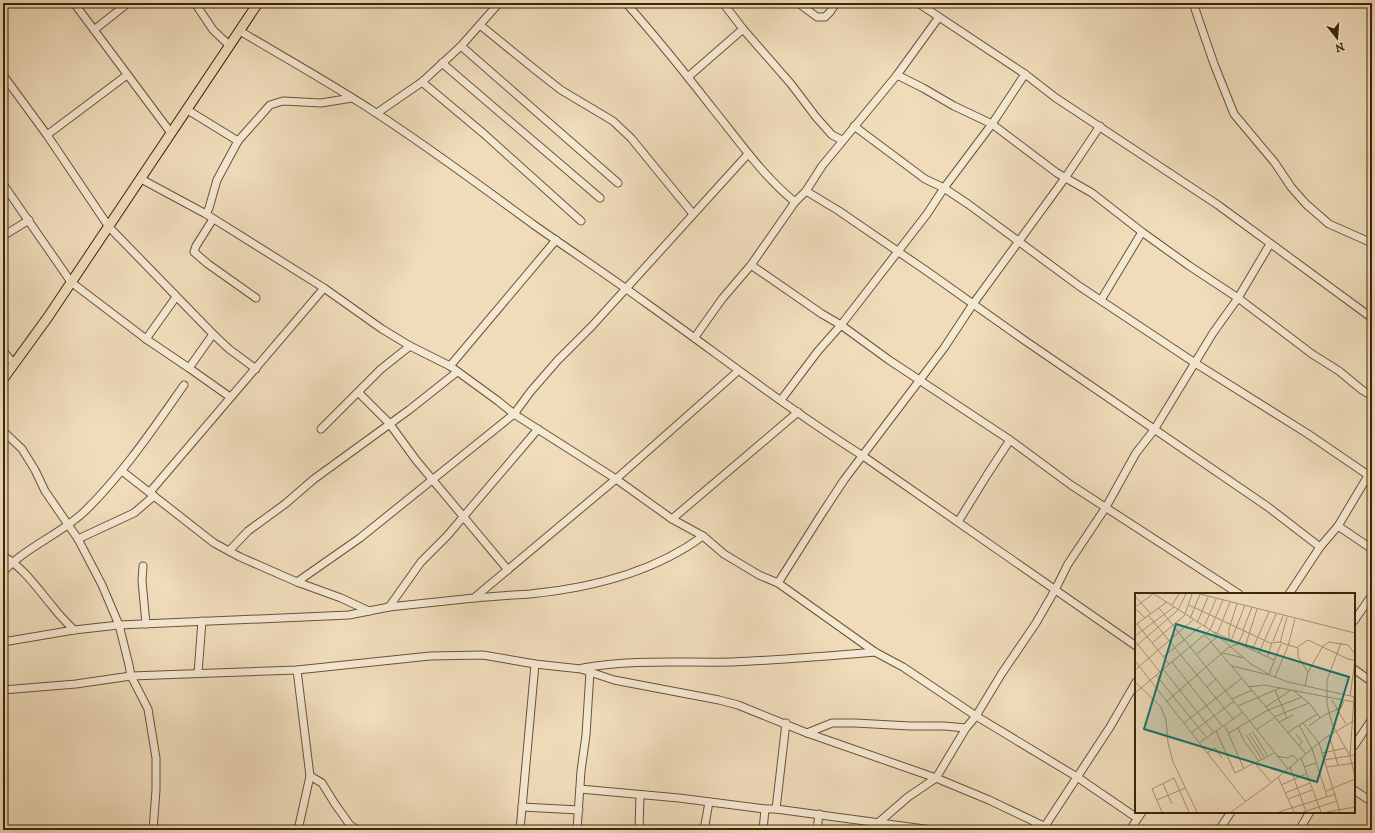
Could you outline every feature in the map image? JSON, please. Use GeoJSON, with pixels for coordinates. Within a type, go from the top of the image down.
{"type":"FeatureCollection","features":[{"type":"Feature","properties":{"kind":"main road"},"geometry":{"type":"LineString","coordinates":[[3,379],[41,328],[258,3]]}},
{"type":"Feature","properties":{"kind":"street"},"geometry":{"type":"LineString","coordinates":[[74,3],[171,133]]}},
{"type":"Feature","properties":{"kind":"street"},"geometry":{"type":"LineString","coordinates":[[94,30],[128,3]]}},
{"type":"Feature","properties":{"kind":"street"},"geometry":{"type":"LineString","coordinates":[[195,3],[213,30],[229,45]]}},
{"type":"Feature","properties":{"kind":"street"},"geometry":{"type":"LineString","coordinates":[[377,113],[422,82],[461,46],[498,3]]}},
{"type":"Feature","properties":{"kind":"street"},"geometry":{"type":"LineString","coordinates":[[626,3],[688,77],[748,154],[783,192],[795,202]]}},
{"type":"Feature","properties":{"kind":"street"},"geometry":{"type":"LineString","coordinates":[[723,3],[791,84],[816,117],[832,135],[842,140]]}},
{"type":"Feature","properties":{"kind":"street"},"geometry":{"type":"LineString","coordinates":[[798,3],[817,17],[825,17],[836,3]]}},
{"type":"Feature","properties":{"kind":"street"},"geometry":{"type":"LineString","coordinates":[[918,3],[1025,74],[1056,98],[1218,205],[1372,318]]}},
{"type":"Feature","properties":{"kind":"street"},"geometry":{"type":"LineString","coordinates":[[1193,3],[1234,114],[1268,154],[1291,187],[1306,204],[1329,224],[1372,243]]}},
{"type":"Feature","properties":{"kind":"street"},"geometry":{"type":"LineString","coordinates":[[695,337],[722,299],[751,266],[795,202],[806,191],[822,166],[842,140],[897,76],[938,17]]}},
{"type":"Feature","properties":{"kind":"street"},"geometry":{"type":"LineString","coordinates":[[480,25],[561,90],[613,121],[631,138],[693,214]]}},
{"type":"Feature","properties":{"kind":"street"},"geometry":{"type":"LineString","coordinates":[[688,77],[744,29]]}},
{"type":"Feature","properties":{"kind":"street"},"geometry":{"type":"LineString","coordinates":[[240,31],[377,113],[695,337],[738,371],[798,412],[821,430],[863,456],[1135,645]]}},
{"type":"Feature","properties":{"kind":"street"},"geometry":{"type":"LineString","coordinates":[[461,46],[618,183]]}},
{"type":"Feature","properties":{"kind":"street"},"geometry":{"type":"LineString","coordinates":[[442,63],[600,198]]}},
{"type":"Feature","properties":{"kind":"street"},"geometry":{"type":"LineString","coordinates":[[781,400],[927,214],[944,188],[992,124],[1025,74]]}},
{"type":"Feature","properties":{"kind":"street"},"geometry":{"type":"LineString","coordinates":[[3,75],[47,135],[109,227],[213,334],[229,349],[256,369]]}},
{"type":"Feature","properties":{"kind":"street"},"geometry":{"type":"LineString","coordinates":[[47,135],[127,75]]}},
{"type":"Feature","properties":{"kind":"street"},"geometry":{"type":"LineString","coordinates":[[897,76],[992,124],[1056,173],[1092,193],[1142,232],[1238,298],[1312,354],[1339,371],[1362,390],[1372,396]]}},
{"type":"Feature","properties":{"kind":"street"},"geometry":{"type":"LineString","coordinates":[[422,82],[483,133],[581,221]]}},
{"type":"Feature","properties":{"kind":"street"},"geometry":{"type":"LineString","coordinates":[[206,214],[217,180],[238,141],[270,105],[283,101],[321,103],[352,98]]}},
{"type":"Feature","properties":{"kind":"street"},"geometry":{"type":"LineString","coordinates":[[186,109],[238,141]]}},
{"type":"Feature","properties":{"kind":"street"},"geometry":{"type":"LineString","coordinates":[[854,126],[925,179],[944,188],[1079,286],[1195,363],[1308,434],[1368,475]]}},
{"type":"Feature","properties":{"kind":"street"},"geometry":{"type":"LineString","coordinates":[[778,583],[821,515],[1065,178],[1100,126]]}},
{"type":"Feature","properties":{"kind":"street"},"geometry":{"type":"LineString","coordinates":[[297,582],[360,538],[514,414],[531,391],[558,360],[592,326],[748,154]]}},
{"type":"Feature","properties":{"kind":"street"},"geometry":{"type":"LineString","coordinates":[[141,179],[206,214],[324,288],[382,329],[410,346],[450,366],[514,414],[616,479],[672,519],[702,536],[724,554],[759,575],[778,583],[875,652],[903,667],[976,716],[1077,777],[1137,818]]}},
{"type":"Feature","properties":{"kind":"street"},"geometry":{"type":"LineString","coordinates":[[3,184],[71,282],[146,339],[230,397]]}},
{"type":"Feature","properties":{"kind":"street"},"geometry":{"type":"LineString","coordinates":[[806,191],[829,204],[898,251],[1154,430],[1268,507],[1320,548]]}},
{"type":"Feature","properties":{"kind":"street"},"geometry":{"type":"LineString","coordinates":[[213,219],[196,246],[194,252],[208,264],[256,298]]}},
{"type":"Feature","properties":{"kind":"street"},"geometry":{"type":"LineString","coordinates":[[3,236],[29,220]]}},
{"type":"Feature","properties":{"kind":"street"},"geometry":{"type":"LineString","coordinates":[[1101,300],[1142,232]]}},
{"type":"Feature","properties":{"kind":"street"},"geometry":{"type":"LineString","coordinates":[[450,366],[556,240]]}},
{"type":"Feature","properties":{"kind":"street"},"geometry":{"type":"LineString","coordinates":[[878,826],[908,797],[936,778],[966,728],[976,716],[1002,673],[1036,623],[1068,564],[1106,507],[1136,453],[1154,430],[1213,333],[1238,298],[1270,244]]}},
{"type":"Feature","properties":{"kind":"street"},"geometry":{"type":"LineString","coordinates":[[751,266],[841,325],[865,344],[1010,440],[1071,485],[1236,593]]}},
{"type":"Feature","properties":{"kind":"street"},"geometry":{"type":"LineString","coordinates":[[78,539],[134,513],[152,494],[230,397],[256,369],[324,288]]}},
{"type":"Feature","properties":{"kind":"street"},"geometry":{"type":"LineString","coordinates":[[146,339],[176,296]]}},
{"type":"Feature","properties":{"kind":"street"},"geometry":{"type":"LineString","coordinates":[[189,368],[213,334]]}},
{"type":"Feature","properties":{"kind":"street"},"geometry":{"type":"LineString","coordinates":[[321,429],[381,370],[410,346]]}},
{"type":"Feature","properties":{"kind":"street"},"geometry":{"type":"LineString","coordinates":[[3,351],[14,364]]}},
{"type":"Feature","properties":{"kind":"street"},"geometry":{"type":"LineString","coordinates":[[474,598],[616,479],[738,371]]}},
{"type":"Feature","properties":{"kind":"street"},"geometry":{"type":"LineString","coordinates":[[229,551],[248,531],[285,504],[323,472],[457,372]]}},
{"type":"Feature","properties":{"kind":"street"},"geometry":{"type":"LineString","coordinates":[[3,572],[13,561],[69,525],[84,512],[122,471],[184,385]]}},
{"type":"Feature","properties":{"kind":"street"},"geometry":{"type":"LineString","coordinates":[[359,393],[389,423],[416,460],[434,479],[462,516],[508,570]]}},
{"type":"Feature","properties":{"kind":"street"},"geometry":{"type":"LineString","coordinates":[[672,519],[798,412]]}},
{"type":"Feature","properties":{"kind":"street"},"geometry":{"type":"LineString","coordinates":[[389,607],[421,562],[447,536],[462,516],[538,429]]}},
{"type":"Feature","properties":{"kind":"street"},"geometry":{"type":"LineString","coordinates":[[3,431],[22,449],[36,470],[45,491],[78,539],[102,585],[119,626],[131,676],[148,708],[156,758],[156,790],[153,830]]}},
{"type":"Feature","properties":{"kind":"street"},"geometry":{"type":"LineString","coordinates":[[958,522],[1010,440]]}},
{"type":"Feature","properties":{"kind":"street"},"geometry":{"type":"LineString","coordinates":[[1290,593],[1320,548],[1338,526],[1372,469]]}},
{"type":"Feature","properties":{"kind":"street"},"geometry":{"type":"LineString","coordinates":[[122,471],[214,543],[297,582],[341,598],[370,611]]}},
{"type":"Feature","properties":{"kind":"street"},"geometry":{"type":"LineString","coordinates":[[1338,526],[1372,549]]}},
{"type":"Feature","properties":{"kind":"street"},"geometry":{"type":"LineString","coordinates":[[3,642],[74,630],[146,624],[349,615],[389,607],[530,594],[599,583],[639,570],[684,550],[702,536]]}},
{"type":"Feature","properties":{"kind":"street"},"geometry":{"type":"LineString","coordinates":[[3,556],[13,561],[22,570],[52,607],[74,630]]}},
{"type":"Feature","properties":{"kind":"street"},"geometry":{"type":"LineString","coordinates":[[143,566],[142,581],[146,624]]}},
{"type":"Feature","properties":{"kind":"street"},"geometry":{"type":"LineString","coordinates":[[1355,620],[1372,595]]}},
{"type":"Feature","properties":{"kind":"street"},"geometry":{"type":"LineString","coordinates":[[198,673],[202,621]]}},
{"type":"Feature","properties":{"kind":"street"},"geometry":{"type":"LineString","coordinates":[[581,669],[608,664],[640,661],[732,662],[875,652]]}},
{"type":"Feature","properties":{"kind":"street"},"geometry":{"type":"LineString","coordinates":[[3,690],[76,684],[131,676],[297,670],[430,656],[479,655],[535,664],[581,669],[614,680],[738,705],[786,723],[807,733],[936,778],[989,800],[1049,828],[1077,777],[1135,684]]}},
{"type":"Feature","properties":{"kind":"street"},"geometry":{"type":"LineString","coordinates":[[520,830],[535,664]]}},
{"type":"Feature","properties":{"kind":"street"},"geometry":{"type":"LineString","coordinates":[[297,670],[310,776],[298,830]]}},
{"type":"Feature","properties":{"kind":"street"},"geometry":{"type":"LineString","coordinates":[[1355,670],[1372,682]]}},
{"type":"Feature","properties":{"kind":"street"},"geometry":{"type":"LineString","coordinates":[[577,830],[590,672]]}},
{"type":"Feature","properties":{"kind":"street"},"geometry":{"type":"LineString","coordinates":[[1355,744],[1372,719]]}},
{"type":"Feature","properties":{"kind":"street"},"geometry":{"type":"LineString","coordinates":[[776,809],[786,723]]}},
{"type":"Feature","properties":{"kind":"street"},"geometry":{"type":"LineString","coordinates":[[807,733],[832,724],[856,723],[966,728]]}},
{"type":"Feature","properties":{"kind":"street"},"geometry":{"type":"LineString","coordinates":[[310,776],[322,783],[350,825],[358,830]]}},
{"type":"Feature","properties":{"kind":"street"},"geometry":{"type":"LineString","coordinates":[[580,789],[734,804],[765,809],[819,814],[878,826],[932,830]]}},
{"type":"Feature","properties":{"kind":"street"},"geometry":{"type":"LineString","coordinates":[[1355,791],[1372,802]]}},
{"type":"Feature","properties":{"kind":"street"},"geometry":{"type":"LineString","coordinates":[[639,830],[640,795]]}},
{"type":"Feature","properties":{"kind":"street"},"geometry":{"type":"LineString","coordinates":[[704,830],[709,802]]}},
{"type":"Feature","properties":{"kind":"street"},"geometry":{"type":"LineString","coordinates":[[522,807],[579,810]]}},
{"type":"Feature","properties":{"kind":"street"},"geometry":{"type":"LineString","coordinates":[[763,830],[765,809]]}},
{"type":"Feature","properties":{"kind":"street"},"geometry":{"type":"LineString","coordinates":[[1130,830],[1141,813]]}},
{"type":"Feature","properties":{"kind":"street"},"geometry":{"type":"LineString","coordinates":[[1219,830],[1230,813]]}},
{"type":"Feature","properties":{"kind":"street"},"geometry":{"type":"LineString","coordinates":[[1300,830],[1309,813]]}},
{"type":"Feature","properties":{"kind":"street"},"geometry":{"type":"LineString","coordinates":[[817,830],[819,814]]}}]}
